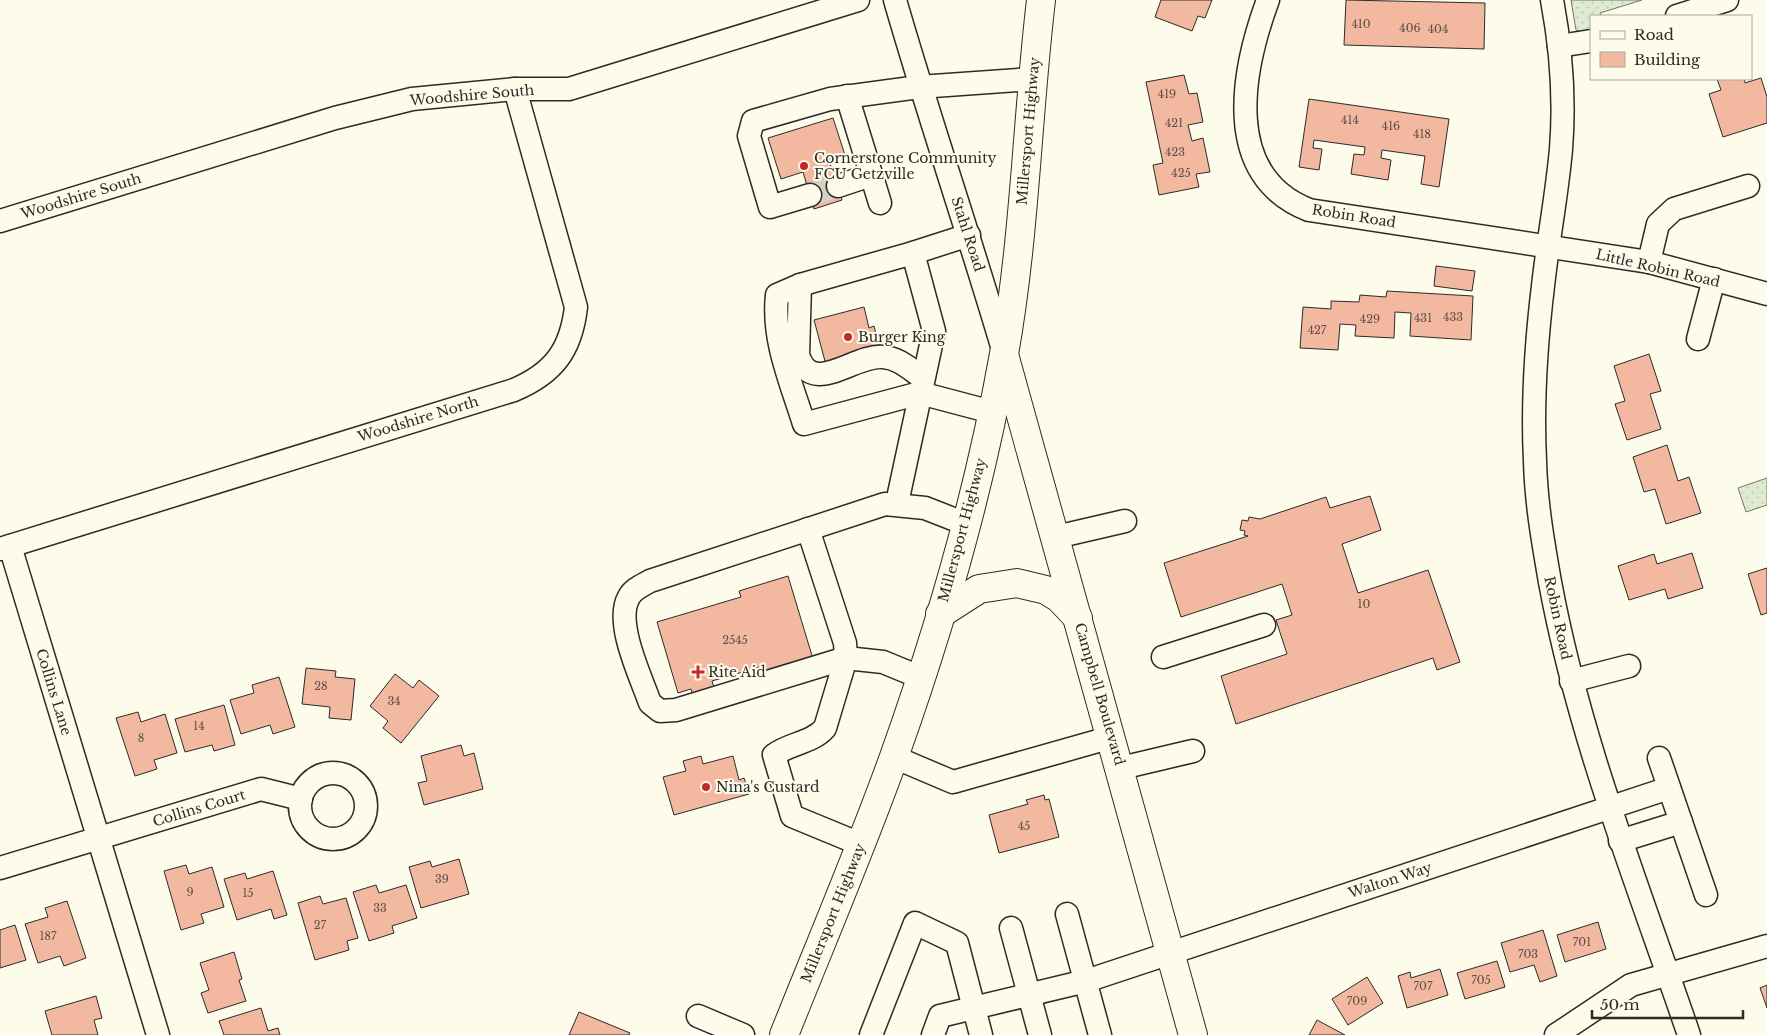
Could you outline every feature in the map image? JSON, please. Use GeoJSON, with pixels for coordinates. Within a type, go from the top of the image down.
{"type":"FeatureCollection","features":[{"type":"Feature","properties":{"kind":"main road","name":"Millersport Highway"},"geometry":{"type":"LineString","coordinates":[[784,1035],[894,757],[922,678],[966,524],[1004,354],[1018,257],[1032,79],[1042,0]]}},
{"type":"Feature","properties":{"kind":"main road","name":"Campbell Boulevard"},"geometry":{"type":"LineString","coordinates":[[1004,354],[1121,768],[1193,1035]]}},
{"type":"Feature","properties":{"kind":"main road"},"geometry":{"type":"LineString","coordinates":[[940,614],[979,589],[1017,583],[1029,585],[1053,594],[1078,618]]}},
{"type":"Feature","properties":{"kind":"street","name":"Woodshire South"},"geometry":{"type":"LineString","coordinates":[[0,221],[335,118],[412,99],[515,89],[569,89],[858,0]]}},
{"type":"Feature","properties":{"kind":"street","name":"Stahl Road"},"geometry":{"type":"LineString","coordinates":[[895,0],[920,87],[969,234],[1004,354]]}},
{"type":"Feature","properties":{"kind":"street","name":"Robin Road"},"geometry":{"type":"LineString","coordinates":[[1268,0],[1251,55],[1245,102],[1247,129],[1255,160],[1264,178],[1275,191],[1294,204],[1309,210],[1548,247]]}},
{"type":"Feature","properties":{"kind":"street","name":"Robin Road"},"geometry":{"type":"LineString","coordinates":[[1552,0],[1559,46],[1562,87],[1561,146],[1535,357],[1535,464],[1542,534],[1562,642],[1609,808],[1689,1035]]}},
{"type":"Feature","properties":{"kind":"street"},"geometry":{"type":"LineString","coordinates":[[1679,15],[1727,0]]}},
{"type":"Feature","properties":{"kind":"street"},"geometry":{"type":"LineString","coordinates":[[1559,46],[1590,41]]}},
{"type":"Feature","properties":{"kind":"street"},"geometry":{"type":"LineString","coordinates":[[810,194],[770,207],[750,136],[753,121],[846,96],[920,87],[1032,79]]}},
{"type":"Feature","properties":{"kind":"street","name":"Woodshire North"},"geometry":{"type":"LineString","coordinates":[[5,548],[514,390],[535,381],[551,368],[566,346],[574,327],[576,307],[515,89]]}},
{"type":"Feature","properties":{"kind":"street"},"geometry":{"type":"LineString","coordinates":[[846,96],[880,203]]}},
{"type":"Feature","properties":{"kind":"street"},"geometry":{"type":"LineString","coordinates":[[838,186],[871,175]]}},
{"type":"Feature","properties":{"kind":"street"},"geometry":{"type":"LineString","coordinates":[[1649,262],[1658,224],[1674,209],[1748,186]]}},
{"type":"Feature","properties":{"kind":"street"},"geometry":{"type":"LineString","coordinates":[[921,386],[804,424],[779,345],[774,318],[777,296],[800,284],[913,253],[969,234]]}},
{"type":"Feature","properties":{"kind":"street","name":"Little Robin Road"},"geometry":{"type":"LineString","coordinates":[[1548,247],[1649,262],[1767,294]]}},
{"type":"Feature","properties":{"kind":"street"},"geometry":{"type":"LineString","coordinates":[[897,503],[934,330],[913,253]]}},
{"type":"Feature","properties":{"kind":"street"},"geometry":{"type":"LineString","coordinates":[[1698,339],[1714,279]]}},
{"type":"Feature","properties":{"kind":"street"},"geometry":{"type":"LineString","coordinates":[[800,284],[798,355],[801,363],[808,371],[818,375],[831,372],[847,364],[881,356],[899,360],[921,386],[992,412]]}},
{"type":"Feature","properties":{"kind":"street"},"geometry":{"type":"LineString","coordinates":[[922,678],[883,662],[846,658],[676,710],[660,710],[650,704],[624,626],[624,608],[629,595],[650,581],[885,504],[897,503],[925,508],[966,524]]}},
{"type":"Feature","properties":{"kind":"street"},"geometry":{"type":"LineString","coordinates":[[1056,537],[1124,521]]}},
{"type":"Feature","properties":{"kind":"street"},"geometry":{"type":"LineString","coordinates":[[808,529],[845,642],[846,658],[825,728],[817,737],[786,746],[774,755],[792,816],[860,844]]}},
{"type":"Feature","properties":{"kind":"street","name":"Collins Lane"},"geometry":{"type":"LineString","coordinates":[[5,548],[99,838],[158,1035]]}},
{"type":"Feature","properties":{"kind":"street"},"geometry":{"type":"LineString","coordinates":[[1163,657],[1264,625]]}},
{"type":"Feature","properties":{"kind":"street"},"geometry":{"type":"LineString","coordinates":[[1572,681],[1629,666]]}},
{"type":"Feature","properties":{"kind":"street"},"geometry":{"type":"LineString","coordinates":[[894,757],[953,782],[1112,736]]}},
{"type":"Feature","properties":{"kind":"street"},"geometry":{"type":"LineString","coordinates":[[1121,768],[1193,751]]}},
{"type":"Feature","properties":{"kind":"street"},"geometry":{"type":"LineString","coordinates":[[1659,758],[1706,894]]}},
{"type":"Feature","properties":{"kind":"street","name":"Walton Way"},"geometry":{"type":"LineString","coordinates":[[933,1035],[940,1016],[1086,981],[1669,788]]}},
{"type":"Feature","properties":{"kind":"street","name":"Collins Court"},"geometry":{"type":"LineString","coordinates":[[99,838],[261,789],[301,799]]}},
{"type":"Feature","properties":{"kind":"street"},"geometry":{"type":"LineString","coordinates":[[1620,841],[1681,822]]}},
{"type":"Feature","properties":{"kind":"street"},"geometry":{"type":"LineString","coordinates":[[0,868],[99,838]]}},
{"type":"Feature","properties":{"kind":"street"},"geometry":{"type":"LineString","coordinates":[[1067,914],[1100,1035]]}},
{"type":"Feature","properties":{"kind":"street"},"geometry":{"type":"LineString","coordinates":[[871,1035],[915,922],[957,942],[981,1035]]}},
{"type":"Feature","properties":{"kind":"street"},"geometry":{"type":"LineString","coordinates":[[1011,928],[1040,1035]]}},
{"type":"Feature","properties":{"kind":"street"},"geometry":{"type":"LineString","coordinates":[[1556,1035],[1631,985],[1767,946]]}},
{"type":"Feature","properties":{"kind":"street"},"geometry":{"type":"LineString","coordinates":[[698,1016],[743,1035]]}},
{"type":"Feature","properties":{"kind":"green space"},"geometry":{"type":"Polygon","coordinates":[[[1571,0],[1642,0],[1600,13],[1601,15],[1590,15],[1590,36],[1576,30],[1571,0]]]}},
{"type":"Feature","properties":{"kind":"green space"},"geometry":{"type":"Polygon","coordinates":[[[1767,478],[1767,505],[1746,512],[1738,488],[1767,478]]]}},
{"type":"Feature","properties":{"kind":"building"},"geometry":{"type":"Polygon","coordinates":[[[1161,0],[1212,0],[1205,18],[1198,16],[1192,31],[1155,17],[1161,0]]]}},
{"type":"Feature","properties":{"kind":"building"},"geometry":{"type":"Polygon","coordinates":[[[1346,0],[1485,3],[1484,49],[1344,45],[1346,0]]]}},
{"type":"Feature","properties":{"kind":"building"},"geometry":{"type":"Polygon","coordinates":[[[1184,75],[1189,94],[1197,93],[1203,122],[1188,125],[1192,141],[1203,138],[1210,172],[1196,174],[1199,187],[1159,195],[1153,165],[1163,163],[1146,82],[1184,75]]]}},
{"type":"Feature","properties":{"kind":"building"},"geometry":{"type":"Polygon","coordinates":[[[1761,78],[1767,97],[1767,123],[1723,137],[1709,94],[1721,90],[1717,80],[1744,80],[1745,83],[1761,78]]]}},
{"type":"Feature","properties":{"kind":"building"},"geometry":{"type":"Polygon","coordinates":[[[1309,99],[1449,119],[1439,187],[1421,184],[1425,156],[1382,150],[1381,158],[1391,160],[1388,180],[1351,174],[1354,154],[1364,155],[1365,147],[1314,140],[1313,148],[1322,149],[1319,170],[1299,167],[1309,99]]]}},
{"type":"Feature","properties":{"kind":"building","name":"Cornerstone Community FCU Getzville"},"geometry":{"type":"Polygon","coordinates":[[[833,118],[845,155],[829,160],[842,200],[814,209],[803,172],[781,179],[768,138],[833,118]]]}},
{"type":"Feature","properties":{"kind":"building"},"geometry":{"type":"Polygon","coordinates":[[[1436,266],[1475,271],[1472,291],[1434,286],[1436,266]]]}},
{"type":"Feature","properties":{"kind":"building"},"geometry":{"type":"Polygon","coordinates":[[[1387,291],[1473,296],[1471,340],[1410,336],[1411,313],[1395,312],[1394,338],[1355,336],[1356,325],[1340,324],[1338,350],[1300,348],[1303,307],[1331,309],[1331,301],[1359,302],[1360,295],[1386,297],[1387,291]]]}},
{"type":"Feature","properties":{"kind":"building","name":"Burger King"},"geometry":{"type":"Polygon","coordinates":[[[864,307],[869,328],[874,326],[879,346],[826,365],[814,320],[864,307]]]}},
{"type":"Feature","properties":{"kind":"building"},"geometry":{"type":"Polygon","coordinates":[[[1649,354],[1661,391],[1650,394],[1661,429],[1627,440],[1615,404],[1625,401],[1614,366],[1649,354]]]}},
{"type":"Feature","properties":{"kind":"building"},"geometry":{"type":"Polygon","coordinates":[[[1667,445],[1678,481],[1689,477],[1701,513],[1666,524],[1655,489],[1644,492],[1633,457],[1667,445]]]}},
{"type":"Feature","properties":{"kind":"building"},"geometry":{"type":"Polygon","coordinates":[[[1370,496],[1381,530],[1342,544],[1358,593],[1428,570],[1460,662],[1437,670],[1433,658],[1236,724],[1221,676],[1287,654],[1276,620],[1292,615],[1282,584],[1181,617],[1164,563],[1248,536],[1244,535],[1245,531],[1240,530],[1242,520],[1248,521],[1249,517],[1260,519],[1326,497],[1330,508],[1370,496]]]}},
{"type":"Feature","properties":{"kind":"building"},"geometry":{"type":"Polygon","coordinates":[[[1692,553],[1703,588],[1668,599],[1665,589],[1629,600],[1618,566],[1654,554],[1657,564],[1692,553]]]}},
{"type":"Feature","properties":{"kind":"building"},"geometry":{"type":"Polygon","coordinates":[[[1767,568],[1767,613],[1761,615],[1748,574],[1767,568]]]}},
{"type":"Feature","properties":{"kind":"building","name":"Rite Aid"},"geometry":{"type":"Polygon","coordinates":[[[788,576],[813,659],[765,674],[763,666],[712,681],[717,697],[696,704],[691,689],[678,693],[657,622],[741,597],[739,591],[788,576]]]}},
{"type":"Feature","properties":{"kind":"building"},"geometry":{"type":"Polygon","coordinates":[[[306,668],[336,671],[335,677],[355,679],[351,720],[329,718],[330,707],[302,704],[306,668]]]}},
{"type":"Feature","properties":{"kind":"building"},"geometry":{"type":"Polygon","coordinates":[[[395,674],[413,688],[419,680],[439,696],[401,743],[383,728],[388,721],[370,706],[395,674]]]}},
{"type":"Feature","properties":{"kind":"building"},"geometry":{"type":"Polygon","coordinates":[[[279,677],[295,727],[273,734],[270,725],[241,734],[230,700],[254,693],[252,685],[279,677]]]}},
{"type":"Feature","properties":{"kind":"building"},"geometry":{"type":"Polygon","coordinates":[[[224,705],[235,745],[214,751],[212,745],[185,752],[175,719],[224,705]]]}},
{"type":"Feature","properties":{"kind":"building"},"geometry":{"type":"Polygon","coordinates":[[[138,712],[141,722],[165,714],[177,753],[154,760],[157,769],[135,776],[116,718],[138,712]]]}},
{"type":"Feature","properties":{"kind":"building"},"geometry":{"type":"Polygon","coordinates":[[[461,745],[464,756],[474,753],[483,789],[424,805],[418,783],[427,781],[421,756],[461,745]]]}},
{"type":"Feature","properties":{"kind":"building","name":"Nina's Custard"},"geometry":{"type":"Polygon","coordinates":[[[701,756],[703,764],[733,756],[739,780],[744,778],[749,794],[674,815],[663,777],[686,771],[683,761],[701,756]]]}},
{"type":"Feature","properties":{"kind":"building"},"geometry":{"type":"Polygon","coordinates":[[[1044,795],[1045,800],[1049,799],[1059,837],[999,853],[989,815],[1028,804],[1026,800],[1044,795]]]}},
{"type":"Feature","properties":{"kind":"building"},"geometry":{"type":"Polygon","coordinates":[[[459,859],[469,894],[421,908],[409,867],[430,861],[432,867],[459,859]]]}},
{"type":"Feature","properties":{"kind":"building"},"geometry":{"type":"Polygon","coordinates":[[[186,865],[189,874],[212,867],[224,907],[201,914],[204,923],[181,930],[164,871],[186,865]]]}},
{"type":"Feature","properties":{"kind":"building"},"geometry":{"type":"Polygon","coordinates":[[[273,871],[287,915],[274,919],[271,909],[237,920],[224,879],[245,873],[247,879],[273,871]]]}},
{"type":"Feature","properties":{"kind":"building"},"geometry":{"type":"Polygon","coordinates":[[[376,885],[379,893],[406,885],[417,918],[392,926],[394,933],[369,941],[353,892],[376,885]]]}},
{"type":"Feature","properties":{"kind":"building"},"geometry":{"type":"Polygon","coordinates":[[[320,896],[323,904],[346,898],[358,938],[347,941],[349,950],[315,960],[298,903],[320,896]]]}},
{"type":"Feature","properties":{"kind":"building"},"geometry":{"type":"Polygon","coordinates":[[[67,901],[86,958],[64,966],[60,956],[38,963],[25,924],[48,917],[45,908],[67,901]]]}},
{"type":"Feature","properties":{"kind":"building"},"geometry":{"type":"Polygon","coordinates":[[[1598,922],[1606,949],[1565,962],[1557,935],[1598,922]]]}},
{"type":"Feature","properties":{"kind":"building"},"geometry":{"type":"Polygon","coordinates":[[[15,925],[26,960],[0,968],[0,930],[15,925]]]}},
{"type":"Feature","properties":{"kind":"building"},"geometry":{"type":"Polygon","coordinates":[[[1543,930],[1557,976],[1540,982],[1534,965],[1510,972],[1501,943],[1543,930]]]}},
{"type":"Feature","properties":{"kind":"building"},"geometry":{"type":"Polygon","coordinates":[[[234,952],[242,979],[239,980],[246,1001],[208,1013],[201,993],[209,990],[200,963],[234,952]]]}},
{"type":"Feature","properties":{"kind":"building"},"geometry":{"type":"Polygon","coordinates":[[[1497,961],[1505,987],[1465,999],[1457,973],[1497,961]]]}},
{"type":"Feature","properties":{"kind":"building"},"geometry":{"type":"Polygon","coordinates":[[[1440,969],[1448,995],[1407,1008],[1398,976],[1410,972],[1411,978],[1440,969]]]}},
{"type":"Feature","properties":{"kind":"building"},"geometry":{"type":"Polygon","coordinates":[[[1367,977],[1383,1003],[1348,1025],[1332,999],[1367,977]]]}},
{"type":"Feature","properties":{"kind":"building"},"geometry":{"type":"Polygon","coordinates":[[[1767,985],[1767,1008],[1760,988],[1767,985]]]}},
{"type":"Feature","properties":{"kind":"building"},"geometry":{"type":"Polygon","coordinates":[[[96,996],[102,1018],[94,1020],[98,1035],[52,1035],[45,1011],[96,996]]]}},
{"type":"Feature","properties":{"kind":"building"},"geometry":{"type":"Polygon","coordinates":[[[261,1008],[268,1031],[278,1028],[280,1035],[224,1035],[219,1021],[261,1008]]]}},
{"type":"Feature","properties":{"kind":"building"},"geometry":{"type":"Polygon","coordinates":[[[579,1012],[630,1033],[629,1035],[569,1035],[579,1012]]]}},
{"type":"Feature","properties":{"kind":"building"},"geometry":{"type":"Polygon","coordinates":[[[1317,1020],[1345,1035],[1309,1035],[1317,1020]]]}},
{"type":"Feature","properties":{"kind":"tunnel"},"geometry":{"type":"LineString","coordinates":[[810,195],[838,186]]}},
{"type":"Feature","properties":{"kind":"place","name":"Cornerstone Community FCU Getzville"},"geometry":{"type":"Point","coordinates":[804,166]}},
{"type":"Feature","properties":{"kind":"place","name":"Burger King"},"geometry":{"type":"Point","coordinates":[848,337]}},
{"type":"Feature","properties":{"kind":"place","name":"Rite Aid"},"geometry":{"type":"Point","coordinates":[698,672]}},
{"type":"Feature","properties":{"kind":"place","name":"Nina's Custard"},"geometry":{"type":"Point","coordinates":[706,787]}}]}
